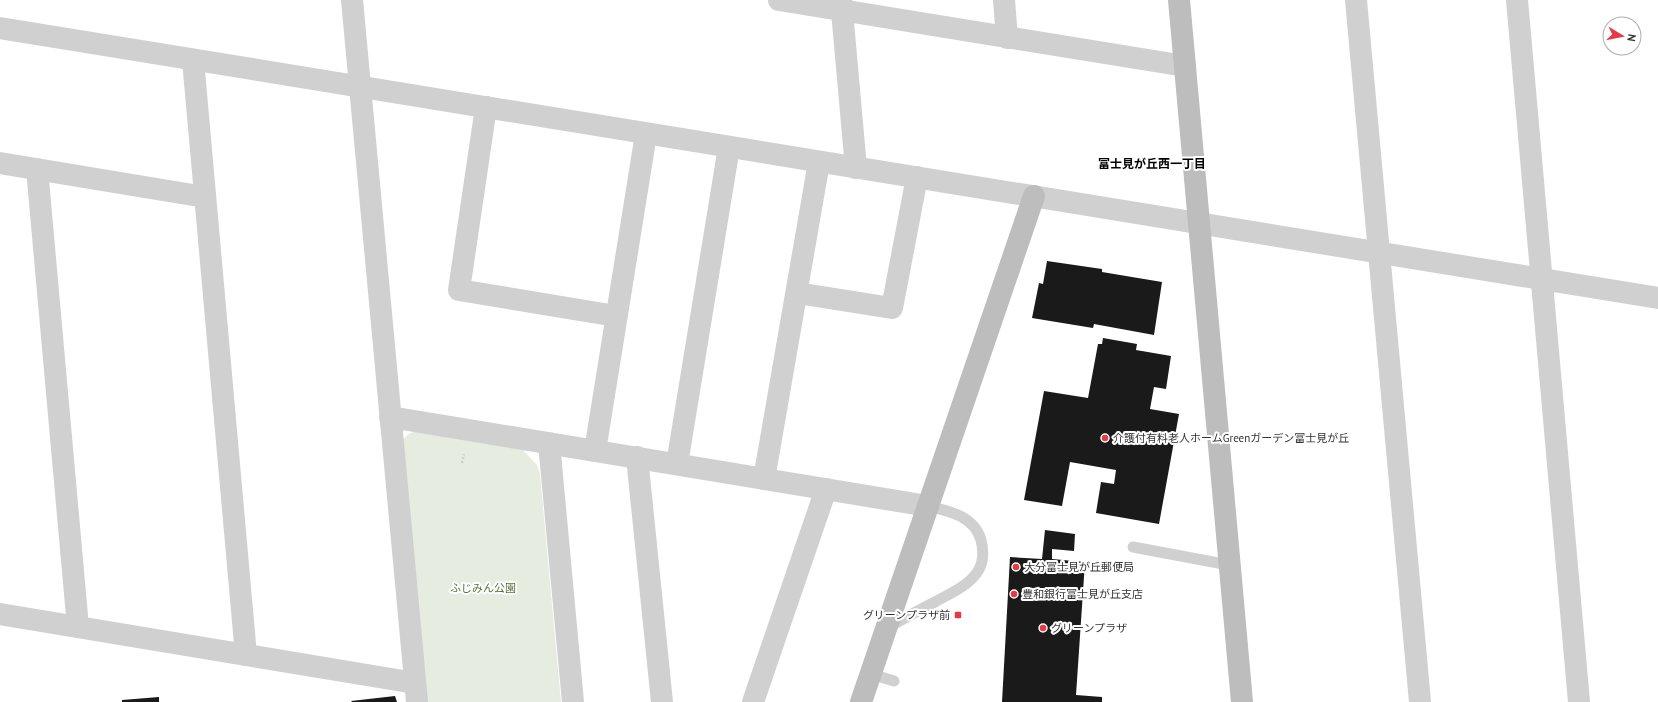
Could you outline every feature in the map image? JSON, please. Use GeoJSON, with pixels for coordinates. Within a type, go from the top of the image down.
{"type":"FeatureCollection","features":[{"type":"Feature","properties":{"kind":"street"},"geometry":{"type":"LineString","coordinates":[[0,614],[246,655],[416,693],[352,0]]}},
{"type":"Feature","properties":{"kind":"street"},"geometry":{"type":"LineString","coordinates":[[779,0],[842,5],[1007,38],[1185,66]]}},
{"type":"Feature","properties":{"kind":"street"},"geometry":{"type":"LineString","coordinates":[[1004,0],[1007,38]]}},
{"type":"Feature","properties":{"kind":"street"},"geometry":{"type":"LineString","coordinates":[[1179,0],[1242,702]]}},
{"type":"Feature","properties":{"kind":"street"},"geometry":{"type":"LineString","coordinates":[[1356,0],[1420,702]]}},
{"type":"Feature","properties":{"kind":"street"},"geometry":{"type":"LineString","coordinates":[[1517,0],[1579,702]]}},
{"type":"Feature","properties":{"kind":"street"},"geometry":{"type":"LineString","coordinates":[[842,5],[856,168]]}},
{"type":"Feature","properties":{"kind":"street"},"geometry":{"type":"LineString","coordinates":[[0,28],[1658,298]]}},
{"type":"Feature","properties":{"kind":"street"},"geometry":{"type":"LineString","coordinates":[[192,60],[246,655]]}},
{"type":"Feature","properties":{"kind":"street"},"geometry":{"type":"LineString","coordinates":[[486,107],[459,290],[616,316]]}},
{"type":"Feature","properties":{"kind":"street"},"geometry":{"type":"LineString","coordinates":[[595,451],[646,134]]}},
{"type":"Feature","properties":{"kind":"street"},"geometry":{"type":"LineString","coordinates":[[677,464],[730,147]]}},
{"type":"Feature","properties":{"kind":"street"},"geometry":{"type":"LineString","coordinates":[[764,478],[819,162]]}},
{"type":"Feature","properties":{"kind":"street"},"geometry":{"type":"LineString","coordinates":[[0,163],[205,197]]}},
{"type":"Feature","properties":{"kind":"street"},"geometry":{"type":"LineString","coordinates":[[37,169],[78,627]]}},
{"type":"Feature","properties":{"kind":"street"},"geometry":{"type":"LineString","coordinates":[[797,293],[892,308],[917,177]]}},
{"type":"Feature","properties":{"kind":"street"},"geometry":{"type":"LineString","coordinates":[[861,702],[1034,196]]}},
{"type":"Feature","properties":{"kind":"street"},"geometry":{"type":"LineString","coordinates":[[390,416],[928,506]]}},
{"type":"Feature","properties":{"kind":"street"},"geometry":{"type":"LineString","coordinates":[[549,443],[573,702]]}},
{"type":"Feature","properties":{"kind":"street"},"geometry":{"type":"LineString","coordinates":[[637,457],[662,702]]}},
{"type":"Feature","properties":{"kind":"street"},"geometry":{"type":"LineString","coordinates":[[754,702],[826,489]]}},
{"type":"Feature","properties":{"kind":"lane"},"geometry":{"type":"LineString","coordinates":[[886,629],[964,585],[976,574],[983,559],[984,549],[980,536],[971,523],[954,512],[928,506]]}},
{"type":"Feature","properties":{"kind":"lane"},"geometry":{"type":"LineString","coordinates":[[1134,547],[1229,565]]}},
{"type":"Feature","properties":{"kind":"lane"},"geometry":{"type":"LineString","coordinates":[[871,674],[894,681]]}},
{"type":"Feature","properties":{"kind":"green space","name":"ふじみん公園"},"geometry":{"type":"Polygon","coordinates":[[[415,431],[424,431],[523,450],[537,465],[540,474],[561,702],[425,702],[402,441],[407,435],[415,431]]]}},
{"type":"Feature","properties":{"kind":"building"},"geometry":{"type":"Polygon","coordinates":[[[1047,261],[1102,269],[1102,272],[1162,282],[1154,335],[1094,324],[1093,328],[1032,318],[1039,283],[1043,284],[1047,261]]]}},
{"type":"Feature","properties":{"kind":"building","name":"介護付有料老人ホームGreenガーデン富士見が丘"},"geometry":{"type":"Polygon","coordinates":[[[1103,338],[1137,344],[1136,350],[1171,356],[1166,389],[1154,387],[1150,409],[1179,414],[1159,524],[1096,513],[1101,482],[1114,484],[1116,470],[1070,462],[1062,506],[1024,500],[1044,391],[1088,398],[1098,344],[1102,344],[1103,338]]]}},
{"type":"Feature","properties":{"kind":"building","name":"グリーンプラザ"},"geometry":{"type":"Polygon","coordinates":[[[1045,530],[1075,534],[1074,551],[1052,549],[1052,559],[1085,562],[1076,695],[1102,697],[1102,702],[1002,702],[1010,557],[1042,559],[1045,530]]]}},
{"type":"Feature","properties":{"kind":"building"},"geometry":{"type":"Polygon","coordinates":[[[395,696],[397,702],[351,701],[395,696]]]}},
{"type":"Feature","properties":{"kind":"building"},"geometry":{"type":"Polygon","coordinates":[[[159,697],[159,702],[122,702],[122,700],[159,697]]]}},
{"type":"Feature","properties":{"kind":"place","name":"介護付有料老人ホームGreenガーデン富士見が丘"},"geometry":{"type":"Point","coordinates":[1105,438]}},
{"type":"Feature","properties":{"kind":"place","name":"大分富士見が丘郵便局"},"geometry":{"type":"Point","coordinates":[1016,567]}},
{"type":"Feature","properties":{"kind":"place","name":"豊和銀行富士見が丘支店"},"geometry":{"type":"Point","coordinates":[1014,594]}},
{"type":"Feature","properties":{"kind":"place","name":"グリーンプラザ前"},"geometry":{"type":"Point","coordinates":[958,615]}},
{"type":"Feature","properties":{"kind":"place","name":"グリーンプラザ"},"geometry":{"type":"Point","coordinates":[1043,628]}},
{"type":"Feature","properties":{"kind":"district","name":"富士見が丘西一丁目"},"geometry":{"type":"Point","coordinates":[1152,164]}}]}
